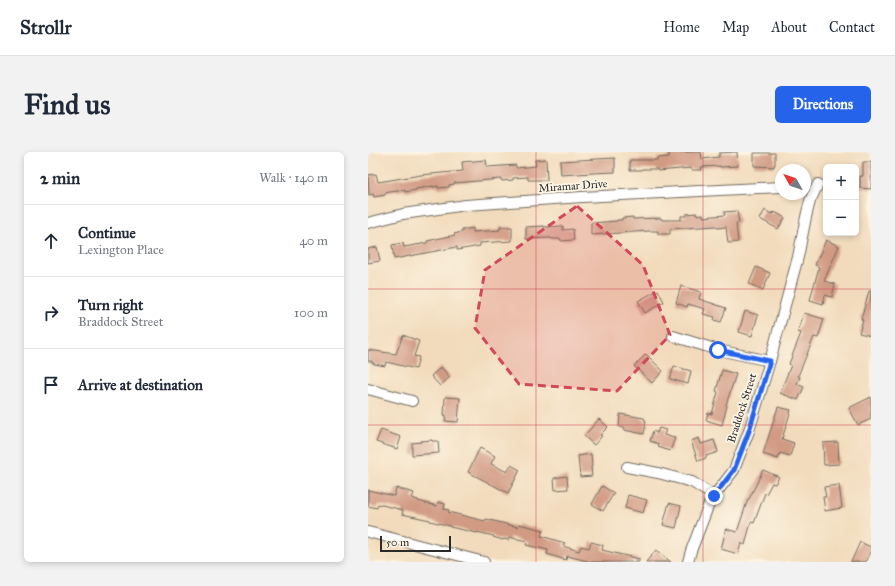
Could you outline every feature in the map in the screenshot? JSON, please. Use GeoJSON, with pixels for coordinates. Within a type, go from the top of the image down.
{"type":"FeatureCollection","features":[{"type":"Feature","properties":{"kind":"street","name":"Braddock Street"},"geometry":{"type":"LineString","coordinates":[[688,562],[708,504],[734,470],[749,431],[770,361],[798,257],[810,201],[818,184]]}},
{"type":"Feature","properties":{"kind":"street","name":"Miramar Drive"},"geometry":{"type":"LineString","coordinates":[[368,223],[403,214],[466,205],[775,187]]}},
{"type":"Feature","properties":{"kind":"street"},"geometry":{"type":"LineString","coordinates":[[673,336],[718,350],[770,361]]}},
{"type":"Feature","properties":{"kind":"street"},"geometry":{"type":"LineString","coordinates":[[368,389],[412,401]]}},
{"type":"Feature","properties":{"kind":"street"},"geometry":{"type":"LineString","coordinates":[[627,467],[692,482],[714,496]]}},
{"type":"Feature","properties":{"kind":"street"},"geometry":{"type":"LineString","coordinates":[[368,532],[484,562]]}},
{"type":"Feature","properties":{"kind":"highlighted area"},"geometry":{"type":"Polygon","coordinates":[[[577,206],[643,265],[670,335],[617,391],[519,384],[475,328],[485,270],[577,206]]]}},
{"type":"Feature","properties":{"kind":"building"},"geometry":{"type":"Polygon","coordinates":[[[669,152],[701,152],[702,159],[719,157],[719,153],[737,152],[738,166],[701,167],[702,170],[692,170],[691,168],[658,171],[657,169],[630,170],[630,160],[657,160],[657,158],[669,157],[669,152]]]}},
{"type":"Feature","properties":{"kind":"building"},"geometry":{"type":"Polygon","coordinates":[[[754,153],[775,153],[774,167],[754,166],[754,153]]]}},
{"type":"Feature","properties":{"kind":"building"},"geometry":{"type":"Polygon","coordinates":[[[615,158],[615,172],[561,175],[560,161],[615,158]]]}},
{"type":"Feature","properties":{"kind":"building"},"geometry":{"type":"Polygon","coordinates":[[[546,159],[547,180],[528,180],[528,177],[513,178],[513,180],[502,181],[501,179],[454,183],[449,185],[449,187],[438,188],[438,186],[433,186],[405,192],[405,190],[390,192],[385,193],[385,195],[374,197],[373,194],[369,195],[368,175],[376,174],[378,182],[421,175],[463,171],[462,162],[486,160],[487,167],[516,165],[516,168],[536,166],[535,160],[546,159]]]}},
{"type":"Feature","properties":{"kind":"building"},"geometry":{"type":"Polygon","coordinates":[[[863,162],[871,162],[871,189],[860,188],[860,176],[863,176],[863,162]]]}},
{"type":"Feature","properties":{"kind":"building"},"geometry":{"type":"Polygon","coordinates":[[[765,210],[771,214],[772,212],[774,214],[775,212],[785,218],[778,229],[760,219],[765,210]]]}},
{"type":"Feature","properties":{"kind":"building"},"geometry":{"type":"Polygon","coordinates":[[[737,211],[739,223],[736,223],[738,242],[728,243],[726,227],[717,228],[716,226],[670,229],[670,234],[658,234],[658,231],[649,231],[591,235],[591,223],[617,221],[622,220],[622,218],[633,217],[633,219],[660,218],[662,220],[681,220],[681,216],[686,216],[686,214],[703,214],[703,217],[725,215],[724,212],[737,211]]]}},
{"type":"Feature","properties":{"kind":"building"},"geometry":{"type":"Polygon","coordinates":[[[563,226],[563,230],[573,229],[574,240],[561,241],[561,239],[551,238],[526,239],[526,227],[563,226]]]}},
{"type":"Feature","properties":{"kind":"building"},"geometry":{"type":"Polygon","coordinates":[[[500,227],[512,227],[512,241],[480,243],[480,246],[457,250],[457,247],[394,259],[392,245],[403,243],[404,247],[427,243],[427,241],[455,235],[454,234],[462,232],[462,230],[473,228],[473,232],[500,230],[500,227]]]}},
{"type":"Feature","properties":{"kind":"building"},"geometry":{"type":"Polygon","coordinates":[[[826,240],[839,246],[824,281],[835,284],[832,297],[825,295],[823,304],[810,300],[819,267],[815,265],[826,240]]]}},
{"type":"Feature","properties":{"kind":"building"},"geometry":{"type":"Polygon","coordinates":[[[377,247],[380,261],[368,263],[368,249],[377,247]]]}},
{"type":"Feature","properties":{"kind":"building"},"geometry":{"type":"Polygon","coordinates":[[[756,267],[770,273],[763,290],[749,284],[756,267]]]}},
{"type":"Feature","properties":{"kind":"building"},"geometry":{"type":"Polygon","coordinates":[[[681,286],[701,292],[699,299],[726,308],[721,322],[714,320],[715,317],[703,314],[705,309],[688,304],[687,307],[676,303],[681,286]]]}},
{"type":"Feature","properties":{"kind":"building"},"geometry":{"type":"Polygon","coordinates":[[[658,290],[664,302],[645,313],[638,301],[658,290]]]}},
{"type":"Feature","properties":{"kind":"building"},"geometry":{"type":"Polygon","coordinates":[[[869,291],[871,291],[871,336],[859,333],[863,320],[861,319],[869,291]]]}},
{"type":"Feature","properties":{"kind":"building"},"geometry":{"type":"Polygon","coordinates":[[[745,311],[758,315],[752,336],[739,332],[745,311]]]}},
{"type":"Feature","properties":{"kind":"building"},"geometry":{"type":"Polygon","coordinates":[[[804,313],[824,319],[818,338],[814,337],[798,376],[800,377],[797,384],[804,387],[798,400],[780,393],[801,333],[798,332],[804,313]]]}},
{"type":"Feature","properties":{"kind":"building"},"geometry":{"type":"Polygon","coordinates":[[[403,335],[419,341],[414,356],[419,357],[416,369],[386,362],[385,366],[368,361],[368,350],[396,354],[403,335]]]}},
{"type":"Feature","properties":{"kind":"building"},"geometry":{"type":"Polygon","coordinates":[[[646,354],[663,371],[652,383],[634,366],[646,354]]]}},
{"type":"Feature","properties":{"kind":"building"},"geometry":{"type":"Polygon","coordinates":[[[674,366],[691,371],[688,384],[670,379],[674,366]]]}},
{"type":"Feature","properties":{"kind":"building"},"geometry":{"type":"Polygon","coordinates":[[[441,367],[450,377],[440,386],[431,376],[441,367]]]}},
{"type":"Feature","properties":{"kind":"building"},"geometry":{"type":"Polygon","coordinates":[[[722,370],[736,374],[726,405],[722,425],[706,420],[708,413],[712,414],[722,370]]]}},
{"type":"Feature","properties":{"kind":"building"},"geometry":{"type":"Polygon","coordinates":[[[445,397],[460,398],[458,422],[445,421],[445,397]]]}},
{"type":"Feature","properties":{"kind":"building"},"geometry":{"type":"Polygon","coordinates":[[[871,397],[871,419],[858,425],[849,408],[871,397]]]}},
{"type":"Feature","properties":{"kind":"building"},"geometry":{"type":"Polygon","coordinates":[[[778,407],[791,410],[782,439],[794,443],[790,456],[780,453],[778,459],[763,454],[778,407]]]}},
{"type":"Feature","properties":{"kind":"building"},"geometry":{"type":"Polygon","coordinates":[[[620,414],[644,418],[646,421],[644,434],[624,430],[625,428],[619,427],[620,414]]]}},
{"type":"Feature","properties":{"kind":"building"},"geometry":{"type":"Polygon","coordinates":[[[599,419],[608,427],[600,435],[602,436],[594,445],[584,436],[599,419]]]}},
{"type":"Feature","properties":{"kind":"building"},"geometry":{"type":"Polygon","coordinates":[[[659,428],[666,430],[664,435],[675,438],[670,451],[658,447],[659,444],[650,441],[653,431],[657,433],[659,428]]]}},
{"type":"Feature","properties":{"kind":"building"},"geometry":{"type":"Polygon","coordinates":[[[381,430],[401,437],[397,449],[376,442],[381,430]]]}},
{"type":"Feature","properties":{"kind":"building"},"geometry":{"type":"Polygon","coordinates":[[[699,438],[701,444],[714,440],[718,452],[706,456],[706,458],[698,461],[691,441],[699,438]]]}},
{"type":"Feature","properties":{"kind":"building"},"geometry":{"type":"Polygon","coordinates":[[[432,440],[438,441],[439,453],[412,455],[412,443],[432,440]]]}},
{"type":"Feature","properties":{"kind":"building"},"geometry":{"type":"Polygon","coordinates":[[[838,442],[839,464],[824,465],[823,443],[838,442]]]}},
{"type":"Feature","properties":{"kind":"building"},"geometry":{"type":"Polygon","coordinates":[[[480,448],[495,456],[491,464],[507,472],[511,465],[520,470],[508,493],[468,472],[480,448]]]}},
{"type":"Feature","properties":{"kind":"building"},"geometry":{"type":"Polygon","coordinates":[[[591,454],[592,476],[580,477],[578,456],[591,454]]]}},
{"type":"Feature","properties":{"kind":"building"},"geometry":{"type":"Polygon","coordinates":[[[763,470],[779,477],[775,484],[772,483],[766,494],[765,493],[754,523],[751,522],[745,545],[741,543],[738,554],[721,549],[726,529],[737,532],[748,499],[763,470]]]}},
{"type":"Feature","properties":{"kind":"building"},"geometry":{"type":"Polygon","coordinates":[[[567,476],[568,489],[555,490],[554,478],[567,476]]]}},
{"type":"Feature","properties":{"kind":"building"},"geometry":{"type":"Polygon","coordinates":[[[839,485],[842,508],[825,511],[823,497],[826,497],[824,487],[839,485]]]}},
{"type":"Feature","properties":{"kind":"building"},"geometry":{"type":"Polygon","coordinates":[[[602,486],[614,493],[603,511],[592,504],[602,486]]]}},
{"type":"Feature","properties":{"kind":"building"},"geometry":{"type":"Polygon","coordinates":[[[396,488],[414,493],[412,498],[418,501],[437,506],[438,502],[445,504],[444,509],[449,510],[448,512],[485,521],[486,519],[518,527],[519,524],[543,530],[541,536],[565,543],[563,546],[579,551],[581,546],[589,548],[591,542],[603,545],[602,550],[639,559],[639,562],[588,562],[567,556],[566,560],[547,554],[548,550],[526,545],[527,541],[509,537],[509,540],[503,540],[493,537],[494,536],[450,527],[430,520],[402,514],[403,510],[378,504],[377,508],[368,506],[368,490],[394,496],[396,488]]]}},
{"type":"Feature","properties":{"kind":"building"},"geometry":{"type":"Polygon","coordinates":[[[628,495],[647,500],[643,513],[625,508],[628,495]]]}},
{"type":"Feature","properties":{"kind":"building"},"geometry":{"type":"Polygon","coordinates":[[[669,503],[681,506],[676,528],[663,525],[669,503]]]}},
{"type":"Feature","properties":{"kind":"building"},"geometry":{"type":"Polygon","coordinates":[[[860,542],[871,547],[866,562],[851,562],[860,542]]]}},
{"type":"Feature","properties":{"kind":"building"},"geometry":{"type":"Polygon","coordinates":[[[656,550],[671,562],[646,562],[656,550]]]}},
{"type":"Feature","properties":{"kind":"route"},"geometry":{"type":"LineString","coordinates":[[714,496],[734,470],[749,431],[770,361],[718,350]]}}]}
